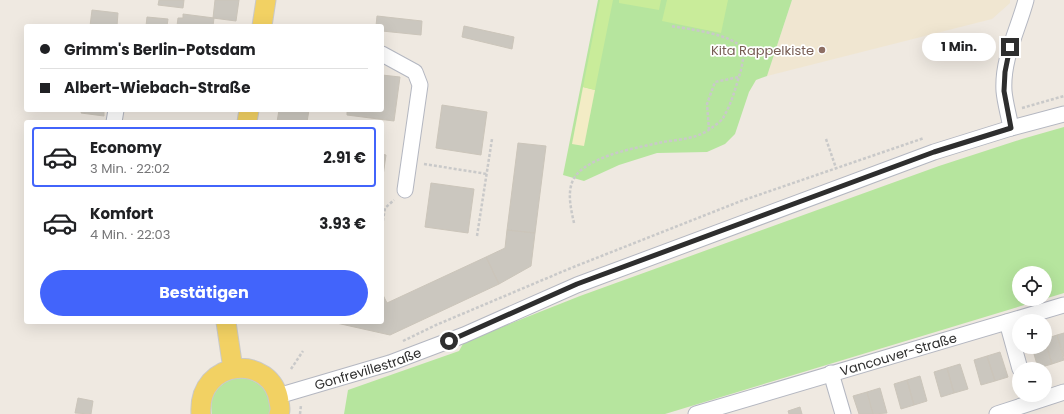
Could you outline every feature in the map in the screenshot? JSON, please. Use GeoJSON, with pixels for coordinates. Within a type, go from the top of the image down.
{"type":"FeatureCollection","features":[{"type":"Feature","properties":{"kind":"main road"},"geometry":{"type":"LineString","coordinates":[[265,24],[266,0]]}},
{"type":"Feature","properties":{"kind":"main road"},"geometry":{"type":"LineString","coordinates":[[226,324],[233,368]]}},
{"type":"Feature","properties":{"kind":"main road"},"geometry":{"type":"LineString","coordinates":[[201,414],[202,397],[208,385],[217,376],[233,368],[245,368],[256,371],[266,377],[273,385],[279,405]]}},
{"type":"Feature","properties":{"kind":"street"},"geometry":{"type":"LineString","coordinates":[[1011,128],[1004,91],[1005,72],[1010,47],[1026,0]]}},
{"type":"Feature","properties":{"kind":"street"},"geometry":{"type":"LineString","coordinates":[[384,55],[415,72],[420,85],[405,190]]}},
{"type":"Feature","properties":{"kind":"street","name":"Gonfrevillestraße"},"geometry":{"type":"LineString","coordinates":[[279,405],[464,335],[577,284],[934,152],[1011,128],[1064,114]]}},
{"type":"Feature","properties":{"kind":"street","name":"Vancouver-Straße"},"geometry":{"type":"LineString","coordinates":[[843,414],[831,374],[1064,305]]}},
{"type":"Feature","properties":{"kind":"street"},"geometry":{"type":"LineString","coordinates":[[1007,322],[1018,362]]}},
{"type":"Feature","properties":{"kind":"street"},"geometry":{"type":"LineString","coordinates":[[696,414],[831,374]]}},
{"type":"Feature","properties":{"kind":"street"},"geometry":{"type":"LineString","coordinates":[[997,414],[1064,392]]}},
{"type":"Feature","properties":{"kind":"path"},"geometry":{"type":"LineString","coordinates":[[574,223],[569,200],[573,181],[580,172],[609,156],[638,148],[695,137],[709,130],[722,119],[733,97],[743,59],[742,50],[737,42],[724,37],[671,26]]}},
{"type":"Feature","properties":{"kind":"path"},"geometry":{"type":"LineString","coordinates":[[709,130],[707,104],[715,82],[739,77]]}},
{"type":"Feature","properties":{"kind":"path"},"geometry":{"type":"LineString","coordinates":[[1008,112],[1064,96]]}},
{"type":"Feature","properties":{"kind":"path"},"geometry":{"type":"LineString","coordinates":[[407,338],[571,268],[741,200],[928,137]]}},
{"type":"Feature","properties":{"kind":"path"},"geometry":{"type":"LineString","coordinates":[[477,236],[492,139]]}},
{"type":"Feature","properties":{"kind":"path"},"geometry":{"type":"LineString","coordinates":[[826,139],[836,168]]}},
{"type":"Feature","properties":{"kind":"path"},"geometry":{"type":"LineString","coordinates":[[409,161],[487,174]]}},
{"type":"Feature","properties":{"kind":"path"},"geometry":{"type":"LineString","coordinates":[[384,214],[385,208],[405,190]]}},
{"type":"Feature","properties":{"kind":"path"},"geometry":{"type":"LineString","coordinates":[[291,368],[303,351]]}},
{"type":"Feature","properties":{"kind":"path"},"geometry":{"type":"LineString","coordinates":[[300,414],[301,405]]}},
{"type":"Feature","properties":{"kind":"shaded area","name":"Kita Rappelkiste"},"geometry":{"type":"Polygon","coordinates":[[[792,0],[1010,0],[1010,3],[992,19],[767,76],[792,0]]]}},
{"type":"Feature","properties":{"kind":"green space"},"geometry":{"type":"Polygon","coordinates":[[[598,0],[792,0],[767,76],[756,80],[749,92],[735,134],[725,144],[707,152],[657,153],[619,165],[584,181],[563,175],[598,0]]]}},
{"type":"Feature","properties":{"kind":"green space"},"geometry":{"type":"Polygon","coordinates":[[[600,0],[613,0],[595,90],[583,87],[600,0]]]}},
{"type":"Feature","properties":{"kind":"green space"},"geometry":{"type":"Polygon","coordinates":[[[619,0],[661,0],[659,10],[619,3],[619,0]]]}},
{"type":"Feature","properties":{"kind":"green space"},"geometry":{"type":"Polygon","coordinates":[[[667,0],[728,0],[721,33],[662,21],[667,0]]]}},
{"type":"Feature","properties":{"kind":"green space"},"geometry":{"type":"Polygon","coordinates":[[[1064,127],[1064,293],[1052,297],[1052,266],[1012,266],[1012,306],[1021,306],[665,414],[344,414],[348,390],[459,351],[464,342],[580,296],[939,166],[1064,127]]]}},
{"type":"Feature","properties":{"kind":"green space"},"geometry":{"type":"Polygon","coordinates":[[[240,377],[254,381],[264,389],[269,400],[270,414],[212,414],[212,400],[217,389],[227,382],[240,377]]]}},
{"type":"Feature","properties":{"kind":"sand"},"geometry":{"type":"Polygon","coordinates":[[[583,87],[595,90],[584,146],[572,144],[583,87]]]}},
{"type":"Feature","properties":{"kind":"building"},"geometry":{"type":"Polygon","coordinates":[[[159,0],[184,0],[183,8],[158,5],[159,0]]]}},
{"type":"Feature","properties":{"kind":"building"},"geometry":{"type":"Polygon","coordinates":[[[215,0],[239,0],[236,21],[213,18],[215,0]]]}},
{"type":"Feature","properties":{"kind":"building"},"geometry":{"type":"Polygon","coordinates":[[[92,10],[118,13],[117,24],[90,24],[92,10]]]}},
{"type":"Feature","properties":{"kind":"building"},"geometry":{"type":"Polygon","coordinates":[[[183,14],[214,18],[213,24],[177,24],[178,18],[183,18],[183,14]]]}},
{"type":"Feature","properties":{"kind":"building"},"geometry":{"type":"Polygon","coordinates":[[[377,16],[422,21],[421,35],[384,31],[384,24],[376,24],[377,16]]]}},
{"type":"Feature","properties":{"kind":"building"},"geometry":{"type":"Polygon","coordinates":[[[147,17],[168,19],[167,24],[146,24],[147,17]]]}},
{"type":"Feature","properties":{"kind":"building"},"geometry":{"type":"Polygon","coordinates":[[[464,26],[514,37],[512,49],[462,37],[464,26]]]}},
{"type":"Feature","properties":{"kind":"building"},"geometry":{"type":"Polygon","coordinates":[[[384,75],[400,77],[394,121],[347,115],[347,112],[384,112],[384,75]]]}},
{"type":"Feature","properties":{"kind":"building"},"geometry":{"type":"Polygon","coordinates":[[[442,105],[487,112],[481,155],[436,148],[442,105]]]}},
{"type":"Feature","properties":{"kind":"building"},"geometry":{"type":"Polygon","coordinates":[[[104,112],[104,116],[81,113],[104,112]]]}},
{"type":"Feature","properties":{"kind":"building"},"geometry":{"type":"Polygon","coordinates":[[[279,112],[309,112],[307,120],[277,120],[279,112]]]}},
{"type":"Feature","properties":{"kind":"building"},"geometry":{"type":"Polygon","coordinates":[[[518,143],[546,146],[535,233],[507,230],[518,143]]]}},
{"type":"Feature","properties":{"kind":"building"},"geometry":{"type":"Polygon","coordinates":[[[384,154],[386,155],[384,169],[384,154]]]}},
{"type":"Feature","properties":{"kind":"building"},"geometry":{"type":"Polygon","coordinates":[[[431,183],[474,189],[468,233],[425,227],[431,183]]]}},
{"type":"Feature","properties":{"kind":"building"},"geometry":{"type":"Polygon","coordinates":[[[507,230],[535,233],[531,266],[499,284],[486,257],[505,248],[507,230]]]}},
{"type":"Feature","properties":{"kind":"building"},"geometry":{"type":"Polygon","coordinates":[[[486,257],[499,284],[390,335],[341,324],[384,324],[384,297],[387,303],[486,257]]]}},
{"type":"Feature","properties":{"kind":"building"},"geometry":{"type":"Polygon","coordinates":[[[1064,333],[1064,357],[1057,335],[1064,333]]]}},
{"type":"Feature","properties":{"kind":"building"},"geometry":{"type":"Polygon","coordinates":[[[1057,335],[1064,360],[1052,364],[1049,354],[1052,354],[1052,337],[1057,335]]]}},
{"type":"Feature","properties":{"kind":"building"},"geometry":{"type":"Polygon","coordinates":[[[1000,352],[1008,377],[995,381],[987,356],[1000,352]]]}},
{"type":"Feature","properties":{"kind":"building"},"geometry":{"type":"Polygon","coordinates":[[[1034,354],[1049,354],[1051,362],[1036,362],[1034,354]]]}},
{"type":"Feature","properties":{"kind":"building"},"geometry":{"type":"Polygon","coordinates":[[[987,356],[995,381],[981,385],[974,360],[987,356]]]}},
{"type":"Feature","properties":{"kind":"building"},"geometry":{"type":"Polygon","coordinates":[[[960,364],[968,389],[954,393],[947,368],[960,364]]]}},
{"type":"Feature","properties":{"kind":"building"},"geometry":{"type":"Polygon","coordinates":[[[947,368],[954,393],[941,397],[934,372],[947,368]]]}},
{"type":"Feature","properties":{"kind":"building"},"geometry":{"type":"Polygon","coordinates":[[[920,376],[927,401],[914,405],[907,380],[920,376]]]}},
{"type":"Feature","properties":{"kind":"building"},"geometry":{"type":"Polygon","coordinates":[[[907,380],[914,405],[901,409],[894,384],[907,380]]]}},
{"type":"Feature","properties":{"kind":"building"},"geometry":{"type":"Polygon","coordinates":[[[880,388],[887,413],[873,414],[867,392],[880,388]]]}},
{"type":"Feature","properties":{"kind":"building"},"geometry":{"type":"Polygon","coordinates":[[[867,392],[873,414],[859,414],[853,396],[867,392]]]}},
{"type":"Feature","properties":{"kind":"building"},"geometry":{"type":"Polygon","coordinates":[[[78,398],[93,401],[91,414],[75,413],[78,398]]]}},
{"type":"Feature","properties":{"kind":"building"},"geometry":{"type":"Polygon","coordinates":[[[800,407],[802,414],[789,414],[788,411],[800,407]]]}},
{"type":"Feature","properties":{"kind":"place","name":"Kita Rappelkiste"},"geometry":{"type":"Point","coordinates":[822,50]}},
{"type":"Feature","properties":{"kind":"route"},"geometry":{"type":"LineString","coordinates":[[449,341],[577,284],[934,152],[1011,128],[1004,91],[1005,72],[1010,47]]}}]}
